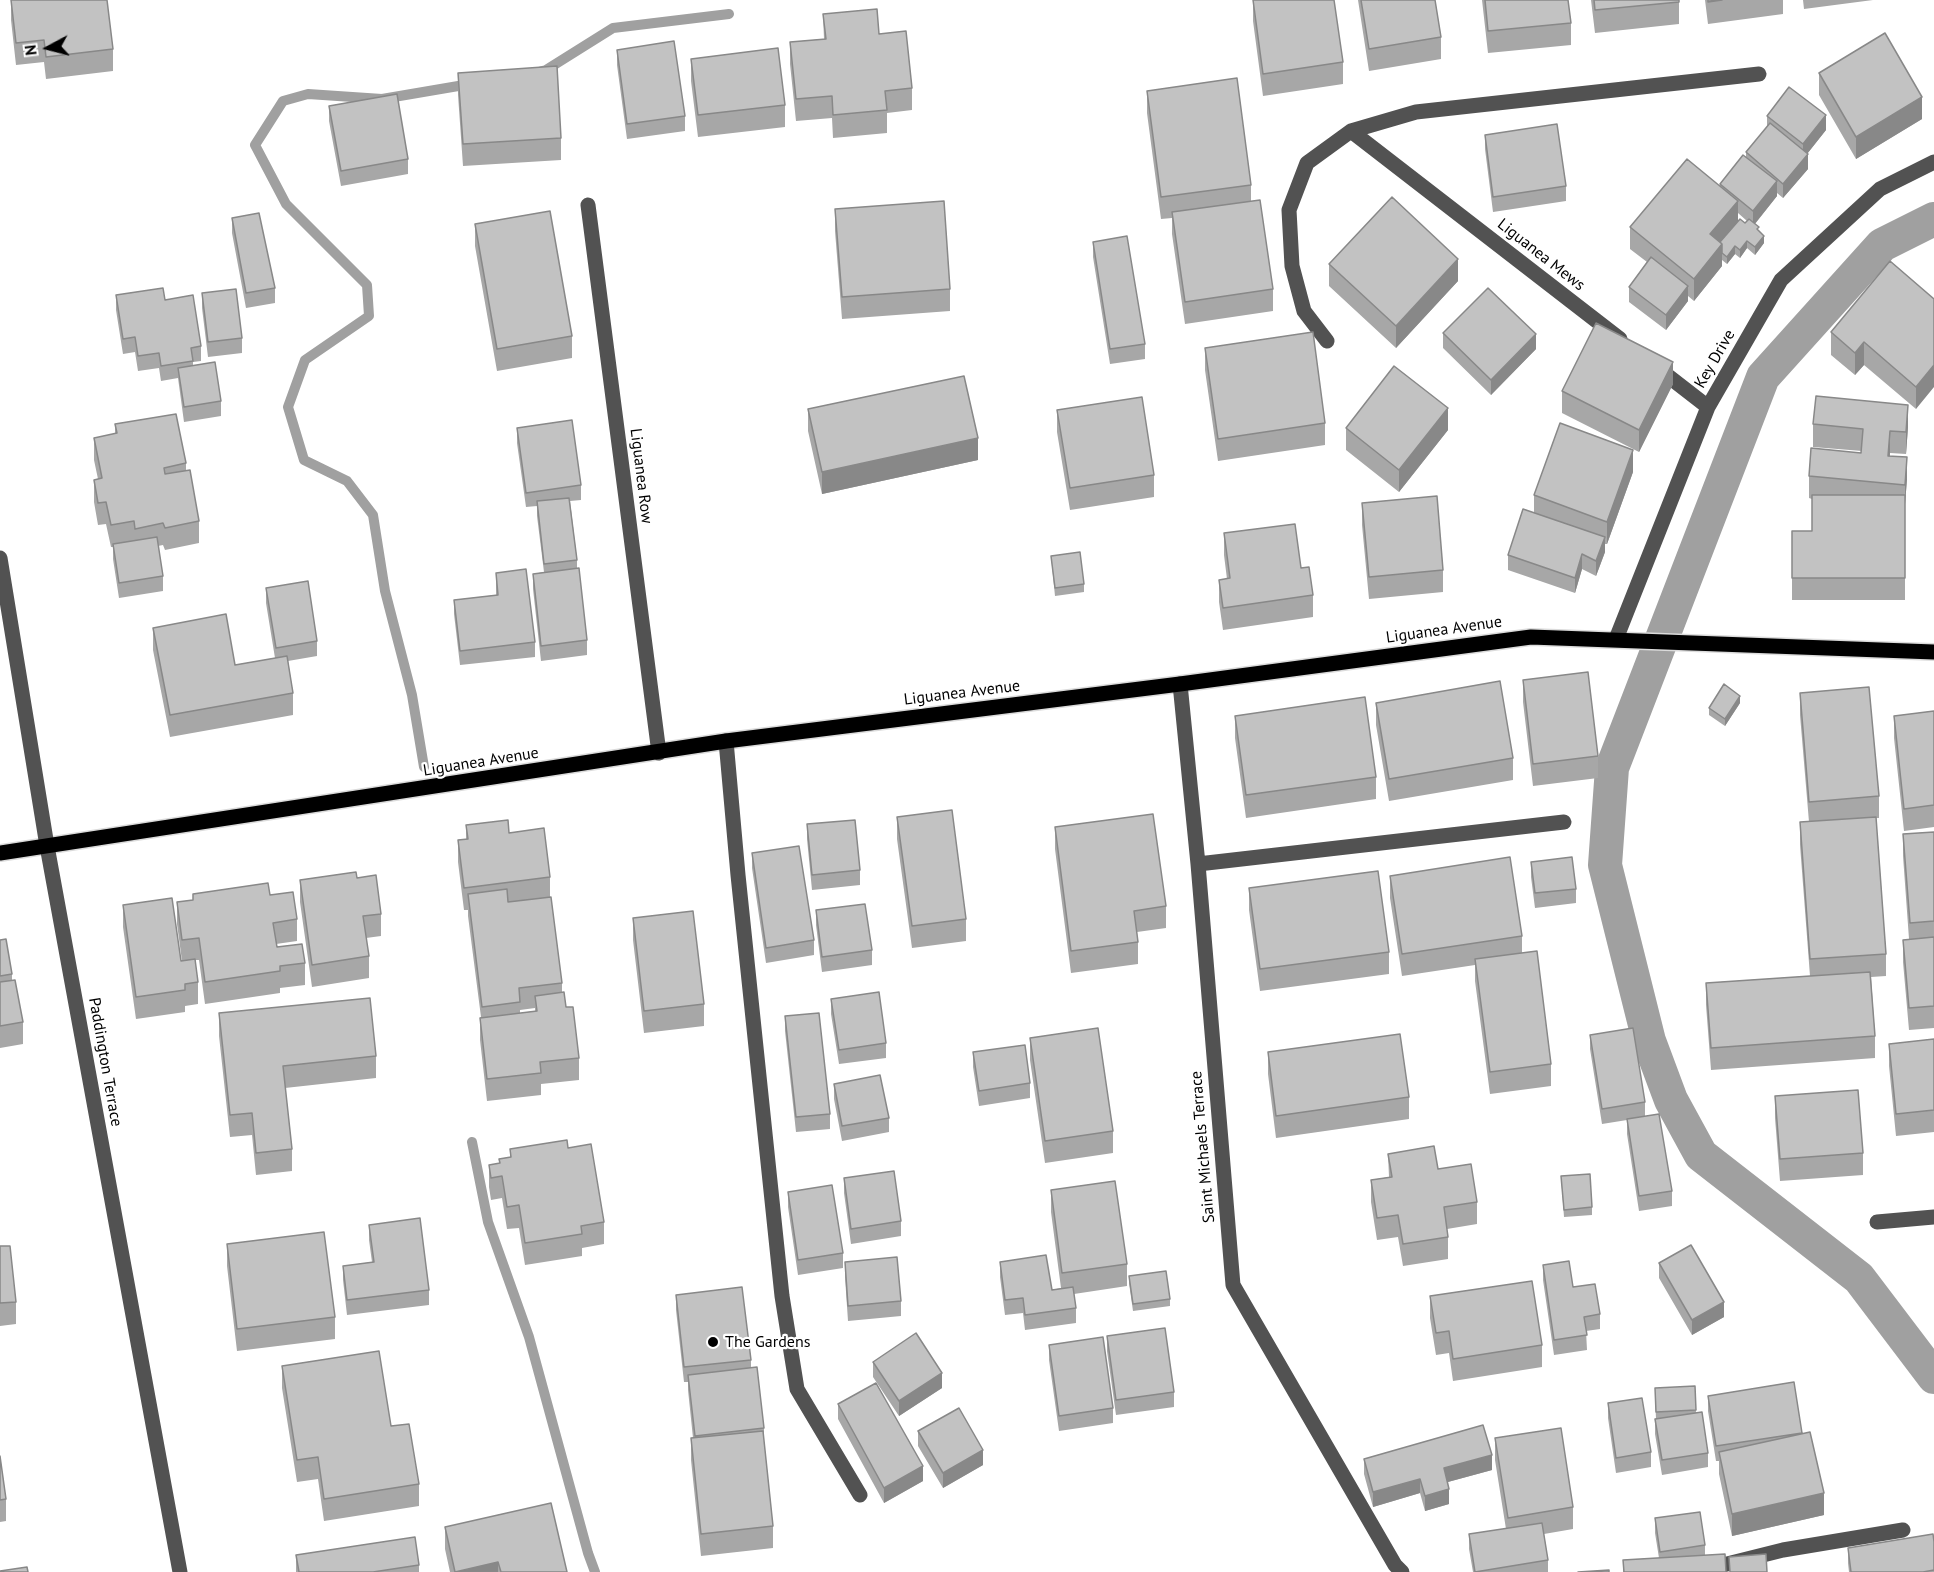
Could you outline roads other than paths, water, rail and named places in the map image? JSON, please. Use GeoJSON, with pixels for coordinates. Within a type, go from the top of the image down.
{"type":"FeatureCollection","features":[{"type":"Feature","properties":{"kind":"main road","name":"Liguanea Avenue"},"geometry":{"type":"LineString","coordinates":[[0,854],[726,741],[1531,637],[1934,652]]}},
{"type":"Feature","properties":{"kind":"street"},"geometry":{"type":"LineString","coordinates":[[1327,341],[1304,311],[1292,266],[1290,210],[1307,163],[1351,131],[1416,112],[1759,74]]}},
{"type":"Feature","properties":{"kind":"street","name":"Liguanea Mews"},"geometry":{"type":"LineString","coordinates":[[1351,131],[1708,407]]}},
{"type":"Feature","properties":{"kind":"street","name":"Key Drive"},"geometry":{"type":"LineString","coordinates":[[1622,640],[1708,407],[1781,280],[1880,189],[1934,162]]}},
{"type":"Feature","properties":{"kind":"street","name":"Liguanea Row"},"geometry":{"type":"LineString","coordinates":[[588,205],[659,753]]}},
{"type":"Feature","properties":{"kind":"street","name":"Paddington Terrace"},"geometry":{"type":"LineString","coordinates":[[0,558],[47,846],[180,1572]]}},
{"type":"Feature","properties":{"kind":"street","name":"Saint Michaels Terrace"},"geometry":{"type":"LineString","coordinates":[[1180,684],[1198,864],[1233,1285],[1399,1568]]}},
{"type":"Feature","properties":{"kind":"street"},"geometry":{"type":"LineString","coordinates":[[726,741],[782,1296],[797,1389],[860,1495]]}},
{"type":"Feature","properties":{"kind":"street"},"geometry":{"type":"LineString","coordinates":[[1198,864],[1564,822]]}},
{"type":"Feature","properties":{"kind":"street"},"geometry":{"type":"LineString","coordinates":[[1877,1222],[1934,1217]]}},
{"type":"Feature","properties":{"kind":"street"},"geometry":{"type":"LineString","coordinates":[[1696,1569],[1719,1566],[1783,1550],[1903,1530]]}},
{"type":"Feature","properties":{"kind":"waterway"},"geometry":{"type":"LineString","coordinates":[[539,72],[546,70],[613,28],[729,14]]}},
{"type":"Feature","properties":{"kind":"waterway"},"geometry":{"type":"LineString","coordinates":[[424,767],[412,695],[385,591],[373,515],[347,481],[304,460],[288,407],[305,360],[369,316],[367,285],[286,204],[255,145],[283,101],[308,94],[382,99],[470,84]]}},
{"type":"Feature","properties":{"kind":"waterway"},"geometry":{"type":"LineString","coordinates":[[1934,219],[1882,245],[1763,377],[1612,768],[1605,865],[1649,1041],[1671,1100],[1701,1155],[1859,1278],[1934,1377]]}},
{"type":"Feature","properties":{"kind":"waterway"},"geometry":{"type":"LineString","coordinates":[[472,1142],[488,1222],[529,1337],[595,1572]]}},
{"type":"Feature","properties":{"kind":"place","name":"The Gardens"},"geometry":{"type":"Point","coordinates":[713,1342]}}]}
